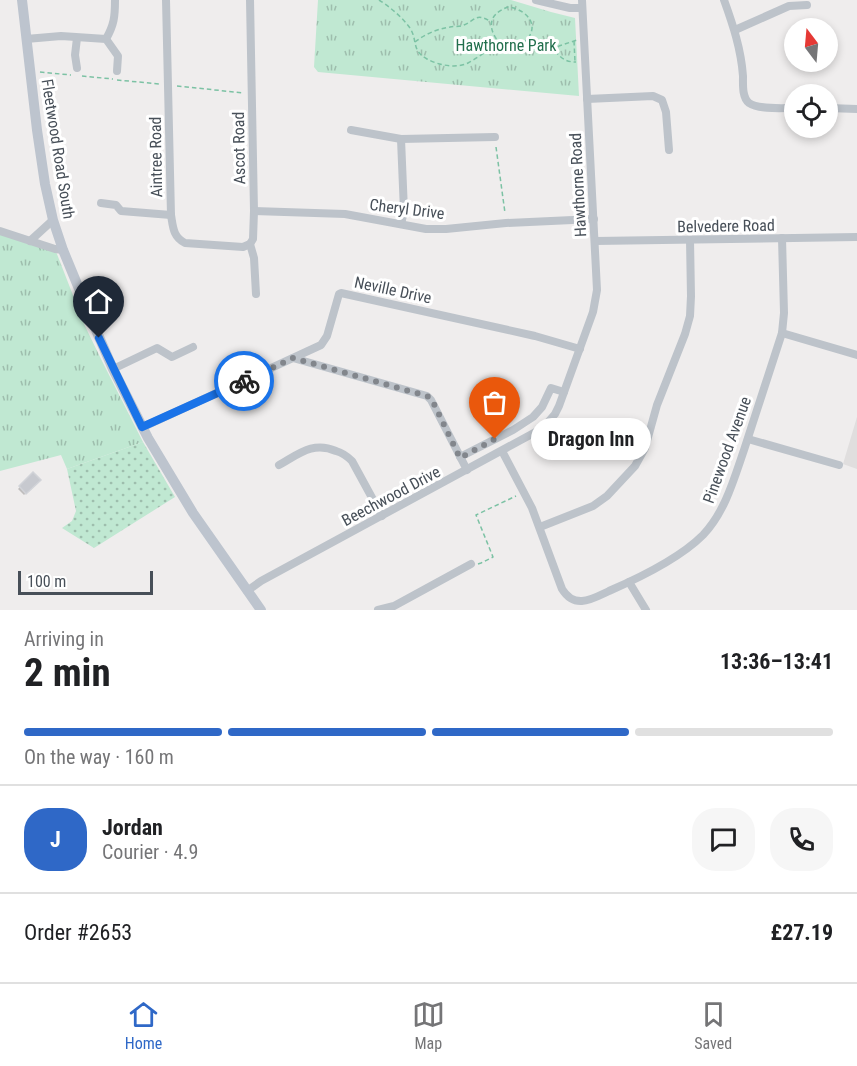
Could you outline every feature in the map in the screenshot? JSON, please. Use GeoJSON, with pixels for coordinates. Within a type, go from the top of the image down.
{"type":"FeatureCollection","features":[{"type":"Feature","properties":{"kind":"main road","name":"Fleetwood Road South"},"geometry":{"type":"LineString","coordinates":[[22,0],[40,154],[47,195],[63,250],[113,369],[142,427],[193,513],[261,610]]}},
{"type":"Feature","properties":{"kind":"street"},"geometry":{"type":"LineString","coordinates":[[106,39],[115,16],[114,0]]}},
{"type":"Feature","properties":{"kind":"street","name":"Aintree Road"},"geometry":{"type":"LineString","coordinates":[[166,0],[171,215],[174,232],[178,240],[184,243],[243,247],[250,244]]}},
{"type":"Feature","properties":{"kind":"street","name":"Ascot Road"},"geometry":{"type":"LineString","coordinates":[[250,0],[254,211],[253,239],[250,244],[254,258],[256,294]]}},
{"type":"Feature","properties":{"kind":"street"},"geometry":{"type":"LineString","coordinates":[[536,0],[570,8],[582,4]]}},
{"type":"Feature","properties":{"kind":"street"},"geometry":{"type":"LineString","coordinates":[[724,0],[735,30],[741,58],[745,98],[756,106],[784,107]]}},
{"type":"Feature","properties":{"kind":"street","name":"Hawthorne Road"},"geometry":{"type":"LineString","coordinates":[[574,365],[593,312],[597,290],[582,4]]}},
{"type":"Feature","properties":{"kind":"street"},"geometry":{"type":"LineString","coordinates":[[735,30],[789,6],[807,5]]}},
{"type":"Feature","properties":{"kind":"street"},"geometry":{"type":"LineString","coordinates":[[26,39],[61,36],[106,39]]}},
{"type":"Feature","properties":{"kind":"street"},"geometry":{"type":"LineString","coordinates":[[76,38],[77,68]]}},
{"type":"Feature","properties":{"kind":"street"},"geometry":{"type":"LineString","coordinates":[[106,39],[118,56],[117,71]]}},
{"type":"Feature","properties":{"kind":"street"},"geometry":{"type":"LineString","coordinates":[[587,99],[652,96],[662,100],[666,112],[669,150]]}},
{"type":"Feature","properties":{"kind":"street"},"geometry":{"type":"LineString","coordinates":[[838,108],[857,109]]}},
{"type":"Feature","properties":{"kind":"street"},"geometry":{"type":"LineString","coordinates":[[351,129],[401,139],[495,137]]}},
{"type":"Feature","properties":{"kind":"street"},"geometry":{"type":"LineString","coordinates":[[401,139],[404,212],[401,224]]}},
{"type":"Feature","properties":{"kind":"street"},"geometry":{"type":"LineString","coordinates":[[101,203],[116,204],[121,211],[171,215]]}},
{"type":"Feature","properties":{"kind":"street","name":"Cheryl Drive"},"geometry":{"type":"LineString","coordinates":[[254,211],[345,214],[426,229],[594,219]]}},
{"type":"Feature","properties":{"kind":"street"},"geometry":{"type":"LineString","coordinates":[[30,241],[53,220]]}},
{"type":"Feature","properties":{"kind":"street"},"geometry":{"type":"LineString","coordinates":[[0,231],[63,250]]}},
{"type":"Feature","properties":{"kind":"street","name":"Belvedere Road"},"geometry":{"type":"LineString","coordinates":[[595,241],[857,237]]}},
{"type":"Feature","properties":{"kind":"street","name":"Pinewood Avenue"},"geometry":{"type":"LineString","coordinates":[[572,601],[591,599],[629,582],[681,553],[702,536],[713,523],[728,497],[782,333],[784,313],[782,238]]}},
{"type":"Feature","properties":{"kind":"street"},"geometry":{"type":"LineString","coordinates":[[540,527],[593,506],[607,496],[635,466],[645,448],[657,405],[690,316],[690,240]]}},
{"type":"Feature","properties":{"kind":"street","name":"Neville Drive"},"geometry":{"type":"LineString","coordinates":[[142,427],[321,345],[325,340],[341,293],[535,336],[580,349]]}},
{"type":"Feature","properties":{"kind":"street"},"geometry":{"type":"LineString","coordinates":[[782,333],[857,355]]}},
{"type":"Feature","properties":{"kind":"street"},"geometry":{"type":"LineString","coordinates":[[113,369],[157,348],[172,357],[193,347]]}},
{"type":"Feature","properties":{"kind":"street"},"geometry":{"type":"LineString","coordinates":[[293,358],[427,396],[432,400],[467,470]]}},
{"type":"Feature","properties":{"kind":"street","name":"Beechwood Drive"},"geometry":{"type":"LineString","coordinates":[[248,591],[543,428],[555,414],[574,365]]}},
{"type":"Feature","properties":{"kind":"street","name":"Beechwood Drive"},"geometry":{"type":"LineString","coordinates":[[460,458],[533,417],[542,407],[551,388],[564,392]]}},
{"type":"Feature","properties":{"kind":"street"},"geometry":{"type":"LineString","coordinates":[[748,439],[839,465]]}},
{"type":"Feature","properties":{"kind":"street"},"geometry":{"type":"LineString","coordinates":[[279,465],[311,447],[326,447],[346,455],[352,461],[382,516]]}},
{"type":"Feature","properties":{"kind":"street"},"geometry":{"type":"LineString","coordinates":[[502,451],[540,527],[562,590],[572,601],[569,610]]}},
{"type":"Feature","properties":{"kind":"street"},"geometry":{"type":"LineString","coordinates":[[378,610],[395,608],[471,564]]}},
{"type":"Feature","properties":{"kind":"street"},"geometry":{"type":"LineString","coordinates":[[629,582],[646,610]]}},
{"type":"Feature","properties":{"kind":"path"},"geometry":{"type":"LineString","coordinates":[[379,0],[406,24],[412,33],[415,48],[428,60],[461,66],[470,63],[485,52],[502,46],[523,44],[547,46],[555,50],[562,59],[584,62]]}},
{"type":"Feature","properties":{"kind":"path"},"geometry":{"type":"LineString","coordinates":[[502,46],[493,34],[492,21],[503,9],[513,7],[522,10],[531,22],[531,34],[523,44]]}},
{"type":"Feature","properties":{"kind":"path"},"geometry":{"type":"LineString","coordinates":[[414,43],[436,31],[464,25],[477,18],[492,21]]}},
{"type":"Feature","properties":{"kind":"path"},"geometry":{"type":"LineString","coordinates":[[555,50],[574,40],[583,39]]}},
{"type":"Feature","properties":{"kind":"path"},"geometry":{"type":"LineString","coordinates":[[574,40],[575,62]]}},
{"type":"Feature","properties":{"kind":"path"},"geometry":{"type":"LineString","coordinates":[[30,71],[251,93]]}},
{"type":"Feature","properties":{"kind":"path"},"geometry":{"type":"LineString","coordinates":[[495,137],[506,223]]}},
{"type":"Feature","properties":{"kind":"path"},"geometry":{"type":"LineString","coordinates":[[471,564],[482,563],[493,557],[476,515],[524,492]]}},
{"type":"Feature","properties":{"kind":"shaded area"},"geometry":{"type":"Polygon","coordinates":[[[857,417],[857,469],[843,464],[857,417]]]}},
{"type":"Feature","properties":{"kind":"green space","name":"Hawthorne Park"},"geometry":{"type":"Polygon","coordinates":[[[318,0],[511,0],[575,18],[579,96],[318,72],[314,67],[318,0]]]}},
{"type":"Feature","properties":{"kind":"green space"},"geometry":{"type":"Polygon","coordinates":[[[0,231],[55,249],[85,326],[143,442],[67,469],[61,455],[0,471],[0,231]]]}},
{"type":"Feature","properties":{"kind":"green space"},"geometry":{"type":"Polygon","coordinates":[[[143,442],[175,497],[94,548],[62,528],[72,521],[76,511],[67,469],[143,442]]]}},
{"type":"Feature","properties":{"kind":"building"},"geometry":{"type":"Polygon","coordinates":[[[33,472],[41,480],[26,494],[19,486],[33,472]]]}},
{"type":"Feature","properties":{"kind":"way so far"},"geometry":{"type":"LineString","coordinates":[[244,381],[293,358],[427,396],[432,400],[460,458],[495,439]]}},
{"type":"Feature","properties":{"kind":"place","name":"Dragon Inn"},"geometry":{"type":"Point","coordinates":[495,439]}},
{"type":"Feature","properties":{"kind":"route"},"geometry":{"type":"LineString","coordinates":[[99,338],[142,427],[244,381]]}}]}
